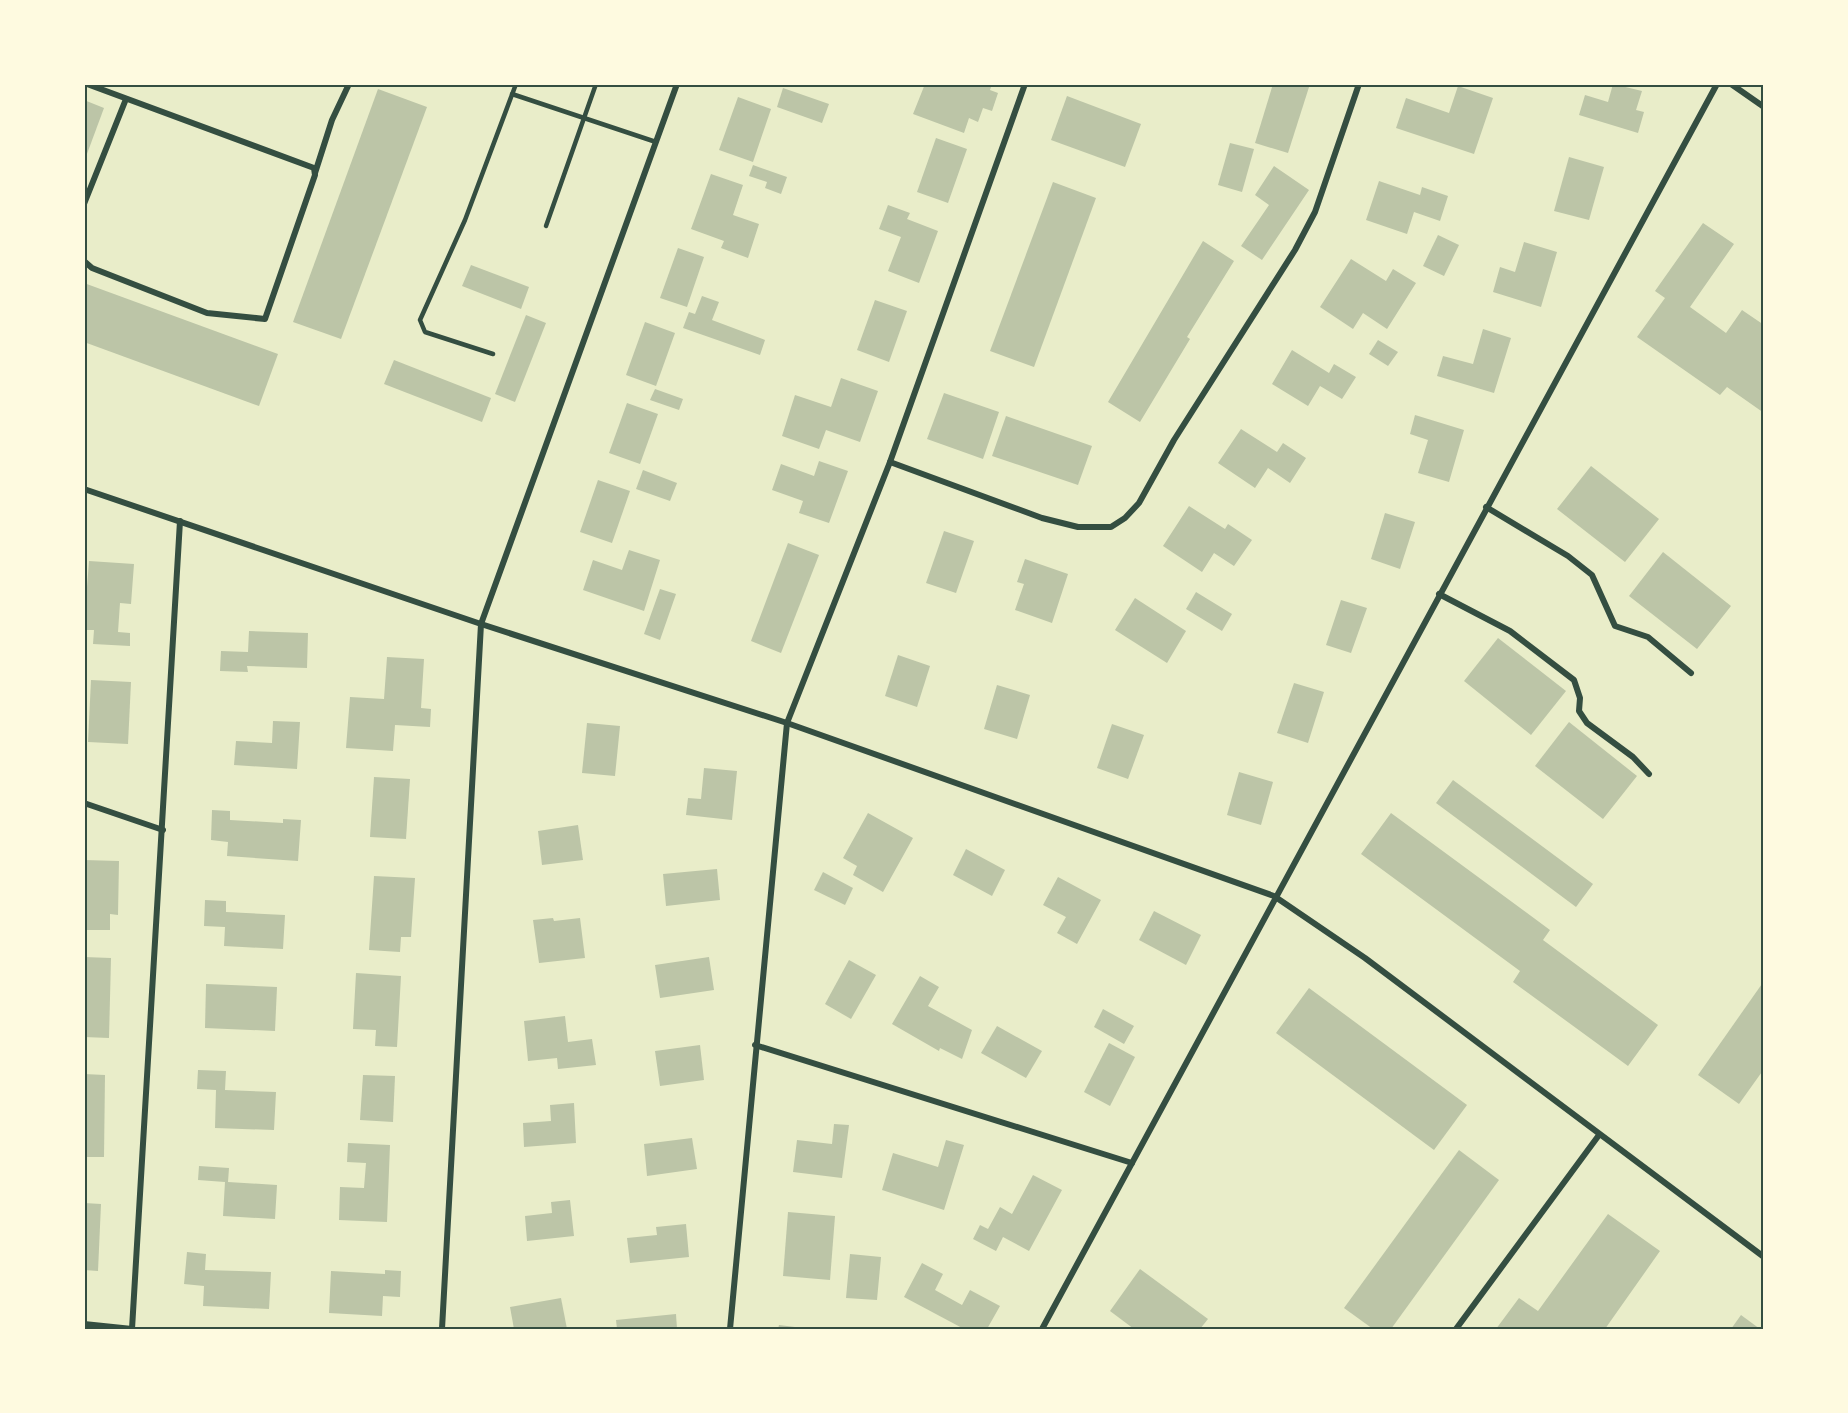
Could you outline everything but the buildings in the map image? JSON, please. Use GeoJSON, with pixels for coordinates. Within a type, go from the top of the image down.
{"type":"FeatureCollection","features":[{"type":"Feature","properties":{"kind":"street"},"geometry":{"type":"LineString","coordinates":[[87,84],[314,168],[315,175]]}},
{"type":"Feature","properties":{"kind":"street"},"geometry":{"type":"LineString","coordinates":[[84,261],[92,268],[207,314],[265,319],[332,120],[349,84]]}},
{"type":"Feature","properties":{"kind":"street"},"geometry":{"type":"LineString","coordinates":[[442,1329],[481,624],[677,84]]}},
{"type":"Feature","properties":{"kind":"street"},"geometry":{"type":"LineString","coordinates":[[730,1329],[787,723],[890,462],[1025,84]]}},
{"type":"Feature","properties":{"kind":"street"},"geometry":{"type":"LineString","coordinates":[[890,462],[1042,518],[1077,527],[1111,527],[1125,518],[1139,503],[1174,440],[1295,250],[1315,212],[1359,84]]}},
{"type":"Feature","properties":{"kind":"street"},"geometry":{"type":"LineString","coordinates":[[1042,1329],[1274,896],[1717,84]]}},
{"type":"Feature","properties":{"kind":"street"},"geometry":{"type":"LineString","coordinates":[[1731,84],[1764,107]]}},
{"type":"Feature","properties":{"kind":"street"},"geometry":{"type":"LineString","coordinates":[[84,204],[126,99]]}},
{"type":"Feature","properties":{"kind":"street"},"geometry":{"type":"LineString","coordinates":[[84,489],[481,624],[787,723],[1274,896],[1365,958],[1764,1257]]}},
{"type":"Feature","properties":{"kind":"street"},"geometry":{"type":"LineString","coordinates":[[1486,507],[1568,556],[1592,575],[1616,626],[1648,637],[1691,673]]}},
{"type":"Feature","properties":{"kind":"street"},"geometry":{"type":"LineString","coordinates":[[84,1324],[132,1329],[180,521]]}},
{"type":"Feature","properties":{"kind":"street"},"geometry":{"type":"LineString","coordinates":[[1440,594],[1510,631],[1574,680],[1580,698],[1579,711],[1587,723],[1633,757],[1649,774]]}},
{"type":"Feature","properties":{"kind":"street"},"geometry":{"type":"LineString","coordinates":[[84,803],[163,830]]}},
{"type":"Feature","properties":{"kind":"street"},"geometry":{"type":"LineString","coordinates":[[755,1045],[1132,1163]]}},
{"type":"Feature","properties":{"kind":"street"},"geometry":{"type":"LineString","coordinates":[[1456,1329],[1599,1135]]}},
{"type":"Feature","properties":{"kind":"lane"},"geometry":{"type":"LineString","coordinates":[[493,354],[424,332],[420,320],[465,220],[516,84]]}},
{"type":"Feature","properties":{"kind":"lane"},"geometry":{"type":"LineString","coordinates":[[546,226],[596,84]]}},
{"type":"Feature","properties":{"kind":"lane"},"geometry":{"type":"LineString","coordinates":[[512,94],[656,142]]}}]}
